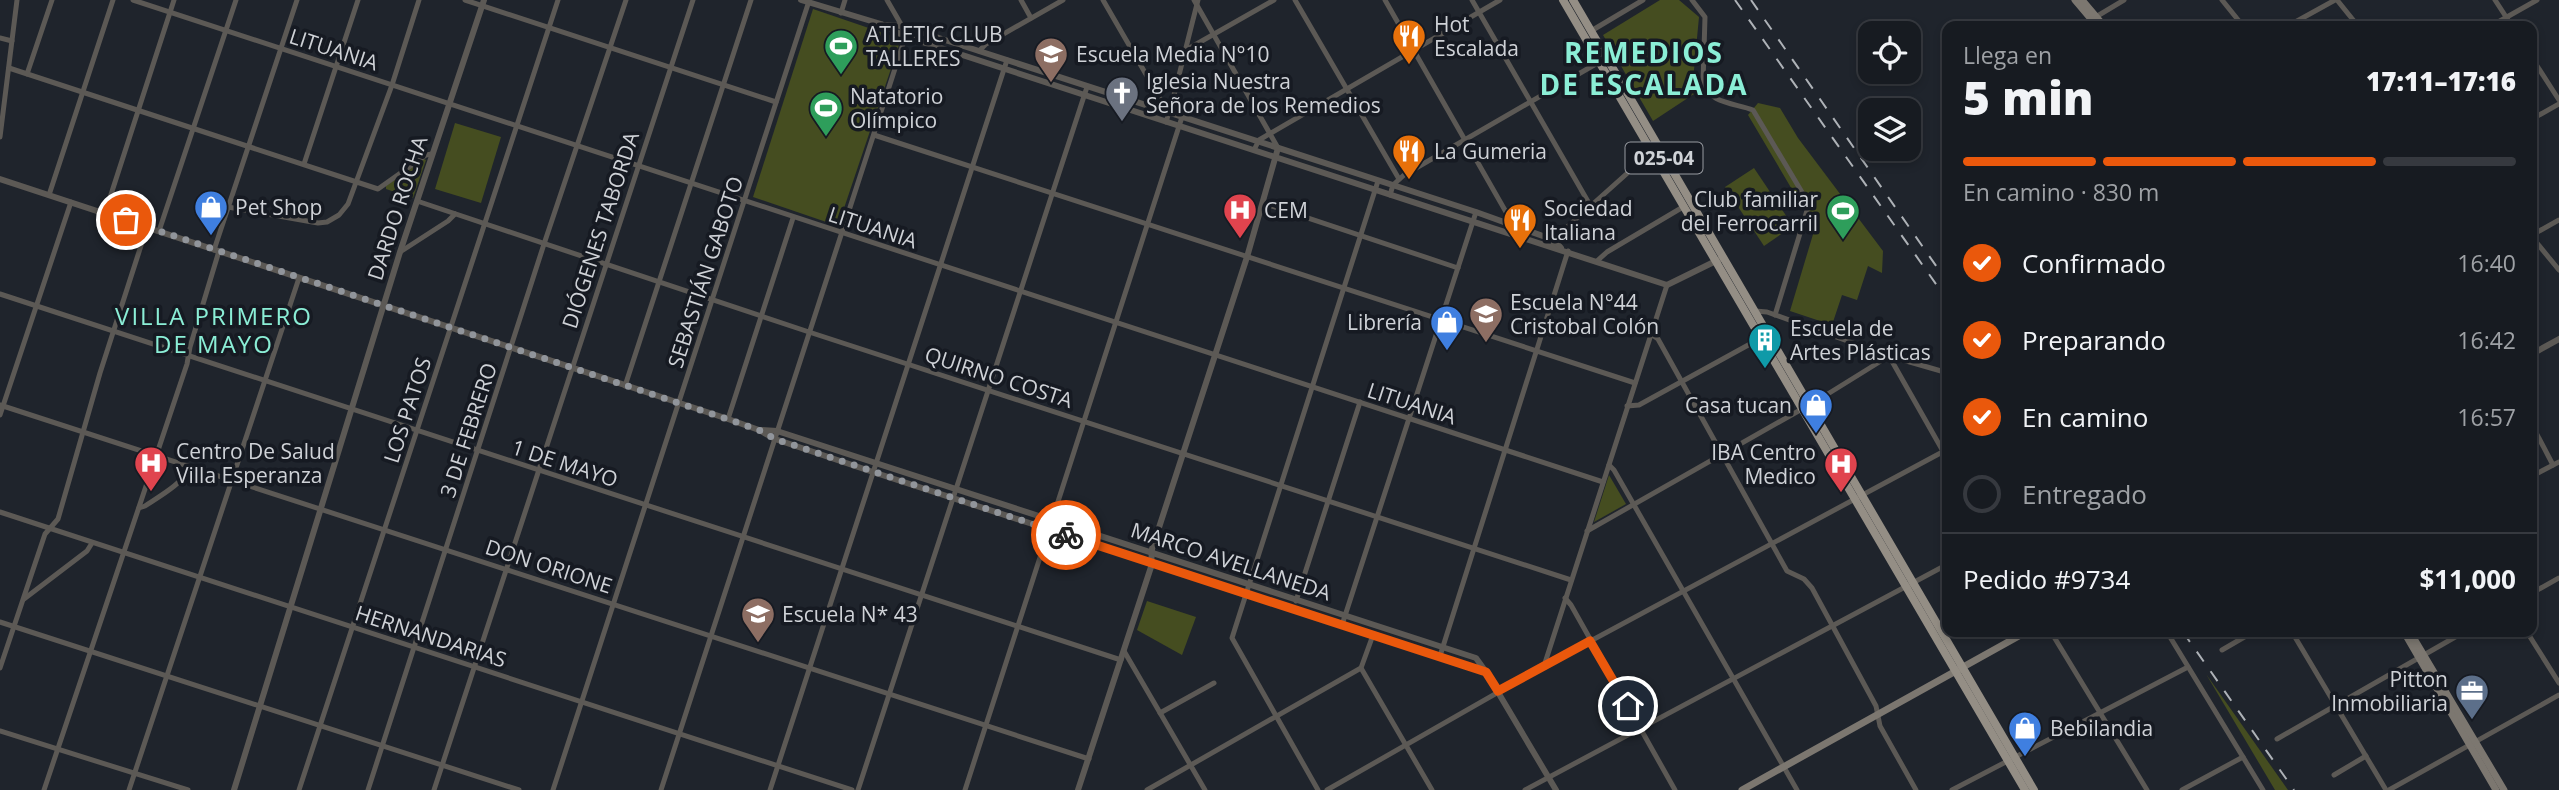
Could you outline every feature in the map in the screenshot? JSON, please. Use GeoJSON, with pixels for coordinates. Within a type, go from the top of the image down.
{"type":"FeatureCollection","features":[{"type":"Feature","properties":{"kind":"main road","name":"025-04"},"geometry":{"type":"LineString","coordinates":[[1563,0],[1602,60],[1719,259],[1761,338],[1806,407]]}},
{"type":"Feature","properties":{"kind":"main road","name":"025-04"},"geometry":{"type":"LineString","coordinates":[[1573,0],[1651,152],[1683,207],[1754,311],[1806,407],[1959,669]]}},
{"type":"Feature","properties":{"kind":"main road"},"geometry":{"type":"LineString","coordinates":[[2075,0],[2095,21]]}},
{"type":"Feature","properties":{"kind":"main road"},"geometry":{"type":"LineString","coordinates":[[2082,0],[2095,21]]}},
{"type":"Feature","properties":{"kind":"main road"},"geometry":{"type":"LineString","coordinates":[[1742,790],[2017,637]]}},
{"type":"Feature","properties":{"kind":"main road"},"geometry":{"type":"LineString","coordinates":[[2407,637],[2472,744],[2496,790]]}},
{"type":"Feature","properties":{"kind":"main road"},"geometry":{"type":"LineString","coordinates":[[2412,637],[2420,657]]}},
{"type":"Feature","properties":{"kind":"main road"},"geometry":{"type":"LineString","coordinates":[[1959,669],[2011,759],[2025,790]]}},
{"type":"Feature","properties":{"kind":"main road"},"geometry":{"type":"LineString","coordinates":[[2472,744],[2504,790]]}},
{"type":"Feature","properties":{"kind":"main road"},"geometry":{"type":"LineString","coordinates":[[2011,759],[2034,790]]}},
{"type":"Feature","properties":{"kind":"street"},"geometry":{"type":"LineString","coordinates":[[0,137],[17,0]]}},
{"type":"Feature","properties":{"kind":"street"},"geometry":{"type":"LineString","coordinates":[[27,74],[52,0]]}},
{"type":"Feature","properties":{"kind":"street"},"geometry":{"type":"LineString","coordinates":[[49,195],[113,0]]}},
{"type":"Feature","properties":{"kind":"street","name":"LITUANIA"},"geometry":{"type":"LineString","coordinates":[[133,0],[1603,482]]}},
{"type":"Feature","properties":{"kind":"street"},"geometry":{"type":"LineString","coordinates":[[105,213],[174,0]]}},
{"type":"Feature","properties":{"kind":"street"},"geometry":{"type":"LineString","coordinates":[[159,231],[236,0]]}},
{"type":"Feature","properties":{"kind":"street"},"geometry":{"type":"LineString","coordinates":[[44,790],[189,357],[228,207],[297,0]]}},
{"type":"Feature","properties":{"kind":"street"},"geometry":{"type":"LineString","coordinates":[[304,164],[358,0]]}},
{"type":"Feature","properties":{"kind":"street"},"geometry":{"type":"LineString","coordinates":[[228,207],[324,223],[345,209],[358,182],[419,0]]}},
{"type":"Feature","properties":{"kind":"street"},"geometry":{"type":"LineString","coordinates":[[465,0],[484,3],[549,28],[776,102]]}},
{"type":"Feature","properties":{"kind":"street","name":"LOS PATOS"},"geometry":{"type":"LineString","coordinates":[[299,790],[558,0]]}},
{"type":"Feature","properties":{"kind":"street","name":"3 DE FEBRERO"},"geometry":{"type":"LineString","coordinates":[[368,790],[510,348],[626,0]]}},
{"type":"Feature","properties":{"kind":"street","name":"DIÓGENES TABORDA"},"geometry":{"type":"LineString","coordinates":[[434,790],[693,0]]}},
{"type":"Feature","properties":{"kind":"street"},"geometry":{"type":"LineString","coordinates":[[625,386],[751,0]]}},
{"type":"Feature","properties":{"kind":"street"},"geometry":{"type":"LineString","coordinates":[[801,0],[881,24],[902,26],[1087,87],[1168,110],[1257,142],[1476,212],[1511,229]]}},
{"type":"Feature","properties":{"kind":"street"},"geometry":{"type":"LineString","coordinates":[[841,13],[845,0]]}},
{"type":"Feature","properties":{"kind":"street"},"geometry":{"type":"LineString","coordinates":[[661,790],[904,36],[902,26],[887,0]]}},
{"type":"Feature","properties":{"kind":"street"},"geometry":{"type":"LineString","coordinates":[[1021,0],[1031,18]]}},
{"type":"Feature","properties":{"kind":"street"},"geometry":{"type":"LineString","coordinates":[[979,51],[986,44],[1063,0]]}},
{"type":"Feature","properties":{"kind":"street"},"geometry":{"type":"LineString","coordinates":[[1103,0],[1168,110]]}},
{"type":"Feature","properties":{"kind":"street"},"geometry":{"type":"LineString","coordinates":[[1185,51],[1274,0]]}},
{"type":"Feature","properties":{"kind":"street"},"geometry":{"type":"LineString","coordinates":[[1295,0],[1399,179]]}},
{"type":"Feature","properties":{"kind":"street"},"geometry":{"type":"LineString","coordinates":[[1385,0],[1511,229]]}},
{"type":"Feature","properties":{"kind":"street"},"geometry":{"type":"LineString","coordinates":[[1472,0],[1590,205]]}},
{"type":"Feature","properties":{"kind":"street"},"geometry":{"type":"LineString","coordinates":[[1254,150],[1257,142],[1270,134],[1500,0]]}},
{"type":"Feature","properties":{"kind":"street"},"geometry":{"type":"LineString","coordinates":[[1591,31],[1643,0]]}},
{"type":"Feature","properties":{"kind":"street"},"geometry":{"type":"LineString","coordinates":[[1692,0],[1705,17],[1703,82],[1706,91],[1722,101],[1753,110],[1809,204],[1775,315]]}},
{"type":"Feature","properties":{"kind":"street"},"geometry":{"type":"LineString","coordinates":[[2095,21],[2124,0]]}},
{"type":"Feature","properties":{"kind":"street"},"geometry":{"type":"LineString","coordinates":[[2222,0],[2239,21]]}},
{"type":"Feature","properties":{"kind":"street"},"geometry":{"type":"LineString","coordinates":[[2297,21],[2336,0],[2354,21]]}},
{"type":"Feature","properties":{"kind":"street"},"geometry":{"type":"LineString","coordinates":[[2495,0],[2509,21]]}},
{"type":"Feature","properties":{"kind":"street"},"geometry":{"type":"LineString","coordinates":[[2501,21],[2537,0]]}},
{"type":"Feature","properties":{"kind":"street","name":"SEBASTIÁN GABOTO"},"geometry":{"type":"LineString","coordinates":[[553,790],[809,1]]}},
{"type":"Feature","properties":{"kind":"street"},"geometry":{"type":"LineString","coordinates":[[1166,122],[1196,2]]}},
{"type":"Feature","properties":{"kind":"street"},"geometry":{"type":"LineString","coordinates":[[1079,790],[1247,257],[1278,148],[1196,2]]}},
{"type":"Feature","properties":{"kind":"street","name":"DARDO ROCHA"},"geometry":{"type":"LineString","coordinates":[[234,790],[400,252],[484,3]]}},
{"type":"Feature","properties":{"kind":"street"},"geometry":{"type":"LineString","coordinates":[[881,24],[904,36],[1084,96],[1390,195],[1474,221],[1511,229],[1667,285]]}},
{"type":"Feature","properties":{"kind":"street"},"geometry":{"type":"LineString","coordinates":[[0,37],[12,41]]}},
{"type":"Feature","properties":{"kind":"street"},"geometry":{"type":"LineString","coordinates":[[771,790],[1007,60]]}},
{"type":"Feature","properties":{"kind":"street"},"geometry":{"type":"LineString","coordinates":[[1390,195],[1399,179],[1602,60]]}},
{"type":"Feature","properties":{"kind":"street"},"geometry":{"type":"LineString","coordinates":[[2537,66],[2559,102],[2537,116]]}},
{"type":"Feature","properties":{"kind":"street"},"geometry":{"type":"LineString","coordinates":[[9,68],[378,188],[426,155],[432,154]]}},
{"type":"Feature","properties":{"kind":"street"},"geometry":{"type":"LineString","coordinates":[[858,790],[1087,87]]}},
{"type":"Feature","properties":{"kind":"street"},"geometry":{"type":"LineString","coordinates":[[965,790],[1182,117]]}},
{"type":"Feature","properties":{"kind":"street"},"geometry":{"type":"LineString","coordinates":[[874,135],[1536,353],[1635,383]]}},
{"type":"Feature","properties":{"kind":"street"},"geometry":{"type":"LineString","coordinates":[[1553,243],[1590,205],[1651,152]]}},
{"type":"Feature","properties":{"kind":"street","name":"MARCO AVELLANEDA"},"geometry":{"type":"LineString","coordinates":[[0,178],[727,419],[759,430],[775,439],[873,472],[1486,672]]}},
{"type":"Feature","properties":{"kind":"street"},"geometry":{"type":"LineString","coordinates":[[1318,790],[1233,645],[1232,633],[1378,181]]}},
{"type":"Feature","properties":{"kind":"street","name":"QUIRNO COSTA"},"geometry":{"type":"LineString","coordinates":[[417,201],[760,316],[1571,580]]}},
{"type":"Feature","properties":{"kind":"street"},"geometry":{"type":"LineString","coordinates":[[0,415],[72,202]]}},
{"type":"Feature","properties":{"kind":"street"},"geometry":{"type":"LineString","coordinates":[[1263,203],[1458,268]]}},
{"type":"Feature","properties":{"kind":"street"},"geometry":{"type":"LineString","coordinates":[[1597,261],[1607,252],[1683,207]]}},
{"type":"Feature","properties":{"kind":"street"},"geometry":{"type":"LineString","coordinates":[[1342,625],[1476,212]]}},
{"type":"Feature","properties":{"kind":"street"},"geometry":{"type":"LineString","coordinates":[[400,252],[455,214]]}},
{"type":"Feature","properties":{"kind":"street"},"geometry":{"type":"LineString","coordinates":[[727,419],[793,218]]}},
{"type":"Feature","properties":{"kind":"street"},"geometry":{"type":"LineString","coordinates":[[2537,233],[2559,220]]}},
{"type":"Feature","properties":{"kind":"street"},"geometry":{"type":"LineString","coordinates":[[0,668],[46,534],[58,519],[113,331],[147,227]]}},
{"type":"Feature","properties":{"kind":"street"},"geometry":{"type":"LineString","coordinates":[[2537,242],[2559,270]]}},
{"type":"Feature","properties":{"kind":"street"},"geometry":{"type":"LineString","coordinates":[[1440,656],[1472,548],[1536,353],[1565,250]]}},
{"type":"Feature","properties":{"kind":"street"},"geometry":{"type":"LineString","coordinates":[[1544,666],[1667,285],[1719,259]]}},
{"type":"Feature","properties":{"kind":"street"},"geometry":{"type":"LineString","coordinates":[[129,790],[299,278]]}},
{"type":"Feature","properties":{"kind":"street","name":"1 DE MAYO"},"geometry":{"type":"LineString","coordinates":[[0,294],[1121,660]]}},
{"type":"Feature","properties":{"kind":"street"},"geometry":{"type":"LineString","coordinates":[[1754,311],[1775,315],[1889,356],[1942,371]]}},
{"type":"Feature","properties":{"kind":"street"},"geometry":{"type":"LineString","coordinates":[[1651,334],[1658,339],[1787,571],[1808,582],[1879,714],[1880,726],[1916,790]]}},
{"type":"Feature","properties":{"kind":"street"},"geometry":{"type":"LineString","coordinates":[[1628,407],[1639,405],[1761,338]]}},
{"type":"Feature","properties":{"kind":"street"},"geometry":{"type":"LineString","coordinates":[[2537,351],[2559,339]]}},
{"type":"Feature","properties":{"kind":"street"},"geometry":{"type":"LineString","coordinates":[[1587,531],[1806,407],[1889,356]]}},
{"type":"Feature","properties":{"kind":"street"},"geometry":{"type":"LineString","coordinates":[[1889,356],[1942,445]]}},
{"type":"Feature","properties":{"kind":"street"},"geometry":{"type":"LineString","coordinates":[[1296,601],[1360,402]]}},
{"type":"Feature","properties":{"kind":"street","name":"DON ORIONE"},"geometry":{"type":"LineString","coordinates":[[1,406],[1088,759]]}},
{"type":"Feature","properties":{"kind":"street","name":"MARCO AVELLANEDA"},"geometry":{"type":"LineString","coordinates":[[759,430],[777,431],[875,462],[1476,658],[1556,790]]}},
{"type":"Feature","properties":{"kind":"street"},"geometry":{"type":"LineString","coordinates":[[2537,433],[2556,463],[2537,473]]}},
{"type":"Feature","properties":{"kind":"street"},"geometry":{"type":"LineString","coordinates":[[1326,790],[1498,691],[1942,452]]}},
{"type":"Feature","properties":{"kind":"street"},"geometry":{"type":"LineString","coordinates":[[1609,465],[1797,790]]}},
{"type":"Feature","properties":{"kind":"street"},"geometry":{"type":"LineString","coordinates":[[139,508],[175,485],[191,467]]}},
{"type":"Feature","properties":{"kind":"street","name":"HERNANDARIAS"},"geometry":{"type":"LineString","coordinates":[[0,512],[852,790]]}},
{"type":"Feature","properties":{"kind":"street"},"geometry":{"type":"LineString","coordinates":[[24,599],[87,551],[92,543]]}},
{"type":"Feature","properties":{"kind":"street"},"geometry":{"type":"LineString","coordinates":[[1524,790],[1942,567]]}},
{"type":"Feature","properties":{"kind":"street"},"geometry":{"type":"LineString","coordinates":[[2537,590],[2559,578]]}},
{"type":"Feature","properties":{"kind":"street"},"geometry":{"type":"LineString","coordinates":[[1565,598],[1675,790]]}},
{"type":"Feature","properties":{"kind":"street"},"geometry":{"type":"LineString","coordinates":[[0,622],[519,790]]}},
{"type":"Feature","properties":{"kind":"street"},"geometry":{"type":"LineString","coordinates":[[1147,790],[1361,668],[1373,635]]}},
{"type":"Feature","properties":{"kind":"street"},"geometry":{"type":"LineString","coordinates":[[2054,637],[2147,790]]}},
{"type":"Feature","properties":{"kind":"street"},"geometry":{"type":"LineString","coordinates":[[2170,637],[2263,790]]}},
{"type":"Feature","properties":{"kind":"street"},"geometry":{"type":"LineString","coordinates":[[2222,650],[2244,637]]}},
{"type":"Feature","properties":{"kind":"street"},"geometry":{"type":"LineString","coordinates":[[2295,637],[2388,790],[2559,695]]}},
{"type":"Feature","properties":{"kind":"street"},"geometry":{"type":"LineString","coordinates":[[2277,738],[2455,637]]}},
{"type":"Feature","properties":{"kind":"street"},"geometry":{"type":"LineString","coordinates":[[2530,637],[2559,683]]}},
{"type":"Feature","properties":{"kind":"street"},"geometry":{"type":"LineString","coordinates":[[1124,651],[1205,790]]}},
{"type":"Feature","properties":{"kind":"street"},"geometry":{"type":"LineString","coordinates":[[1952,790],[2188,667]]}},
{"type":"Feature","properties":{"kind":"street"},"geometry":{"type":"LineString","coordinates":[[1361,668],[1432,790]]}},
{"type":"Feature","properties":{"kind":"street"},"geometry":{"type":"LineString","coordinates":[[1160,713],[1214,683]]}},
{"type":"Feature","properties":{"kind":"street"},"geometry":{"type":"LineString","coordinates":[[0,730],[188,790]]}},
{"type":"Feature","properties":{"kind":"street"},"geometry":{"type":"LineString","coordinates":[[2334,775],[2366,756]]}},
{"type":"Feature","properties":{"kind":"street"},"geometry":{"type":"LineString","coordinates":[[2182,790],[2243,757]]}},
{"type":"Feature","properties":{"kind":"green space"},"geometry":{"type":"Polygon","coordinates":[[[1660,0],[1679,0],[1699,17],[1692,91],[1694,94],[1653,121],[1603,35],[1660,0]]]}},
{"type":"Feature","properties":{"kind":"green space"},"geometry":{"type":"Polygon","coordinates":[[[813,9],[901,39],[838,226],[753,197],[813,9]]]}},
{"type":"Feature","properties":{"kind":"green space","name":"Club familiar del Ferrocarril"},"geometry":{"type":"Polygon","coordinates":[[[1758,103],[1780,108],[1798,138],[1883,251],[1882,273],[1868,266],[1857,300],[1842,295],[1832,325],[1790,311],[1814,231],[1810,227],[1814,215],[1803,208],[1748,115],[1758,103]]]}},
{"type":"Feature","properties":{"kind":"green space"},"geometry":{"type":"Polygon","coordinates":[[[455,123],[501,137],[481,203],[435,189],[455,123]]]}},
{"type":"Feature","properties":{"kind":"green space"},"geometry":{"type":"Polygon","coordinates":[[[426,160],[413,198],[386,189],[386,186],[426,160]]]}},
{"type":"Feature","properties":{"kind":"green space"},"geometry":{"type":"Polygon","coordinates":[[[1754,168],[1793,226],[1764,246],[1725,187],[1754,168]]]}},
{"type":"Feature","properties":{"kind":"green space"},"geometry":{"type":"Polygon","coordinates":[[[1609,475],[1626,504],[1594,522],[1609,475]]]}},
{"type":"Feature","properties":{"kind":"green space"},"geometry":{"type":"Polygon","coordinates":[[[1147,601],[1196,617],[1182,655],[1137,630],[1147,601]]]}},
{"type":"Feature","properties":{"kind":"green space"},"geometry":{"type":"Polygon","coordinates":[[[2206,674],[2288,790],[2275,790],[2206,674]]]}},
{"type":"Feature","properties":{"kind":"railway"},"geometry":{"type":"LineString","coordinates":[[1735,0],[1942,293]]}},
{"type":"Feature","properties":{"kind":"railway"},"geometry":{"type":"LineString","coordinates":[[1751,0],[1942,274]]}},
{"type":"Feature","properties":{"kind":"railway"},"geometry":{"type":"LineString","coordinates":[[2187,637],[2294,790]]}},
{"type":"Feature","properties":{"kind":"way so far"},"geometry":{"type":"LineString","coordinates":[[126,220],[727,419],[759,430],[775,439],[1066,535]]}},
{"type":"Feature","properties":{"kind":"place","name":"Hot Escalada"},"geometry":{"type":"Point","coordinates":[1409,66]}},
{"type":"Feature","properties":{"kind":"place","name":"ATLETIC CLUB TALLERES"},"geometry":{"type":"Point","coordinates":[841,76]}},
{"type":"Feature","properties":{"kind":"place","name":"Escuela Media N°10"},"geometry":{"type":"Point","coordinates":[1051,84]}},
{"type":"Feature","properties":{"kind":"place","name":"Iglesia Nuestra Señora de los Remedios"},"geometry":{"type":"Point","coordinates":[1122,123]}},
{"type":"Feature","properties":{"kind":"place","name":"Natatorio Olímpico"},"geometry":{"type":"Point","coordinates":[826,138]}},
{"type":"Feature","properties":{"kind":"place","name":"La Gumeria"},"geometry":{"type":"Point","coordinates":[1409,181]}},
{"type":"Feature","properties":{"kind":"place","name":"Pet Shop"},"geometry":{"type":"Point","coordinates":[211,237]}},
{"type":"Feature","properties":{"kind":"place","name":"CEM"},"geometry":{"type":"Point","coordinates":[1240,240]}},
{"type":"Feature","properties":{"kind":"place","name":"Club familiar del Ferrocarril"},"geometry":{"type":"Point","coordinates":[1843,241]}},
{"type":"Feature","properties":{"kind":"place","name":"Sociedad Italiana"},"geometry":{"type":"Point","coordinates":[1520,250]}},
{"type":"Feature","properties":{"kind":"place","name":"Escuela N°44 Cristobal Colón"},"geometry":{"type":"Point","coordinates":[1486,344]}},
{"type":"Feature","properties":{"kind":"place","name":"Librería"},"geometry":{"type":"Point","coordinates":[1447,352]}},
{"type":"Feature","properties":{"kind":"place","name":"Escuela de Artes Plásticas"},"geometry":{"type":"Point","coordinates":[1765,370]}},
{"type":"Feature","properties":{"kind":"place","name":"Casa tucan"},"geometry":{"type":"Point","coordinates":[1816,435]}},
{"type":"Feature","properties":{"kind":"place","name":"Centro De Salud Villa Esperanza"},"geometry":{"type":"Point","coordinates":[151,493]}},
{"type":"Feature","properties":{"kind":"place","name":"IBA Centro Medico"},"geometry":{"type":"Point","coordinates":[1841,494]}},
{"type":"Feature","properties":{"kind":"place","name":"Escuela N* 43"},"geometry":{"type":"Point","coordinates":[758,644]}},
{"type":"Feature","properties":{"kind":"place","name":"Pitton Inmobiliaria"},"geometry":{"type":"Point","coordinates":[2472,721]}},
{"type":"Feature","properties":{"kind":"place","name":"Bebilandia"},"geometry":{"type":"Point","coordinates":[2025,758]}},
{"type":"Feature","properties":{"kind":"district","name":"REMEDIOS DE ESCALADA"},"geometry":{"type":"Point","coordinates":[1644,68]}},
{"type":"Feature","properties":{"kind":"district","name":"VILLA PRIMERO DE MAYO"},"geometry":{"type":"Point","coordinates":[214,329]}},
{"type":"Feature","properties":{"kind":"route"},"geometry":{"type":"LineString","coordinates":[[1066,535],[1486,672],[1498,691],[1590,641],[1628,706]]}}]}
